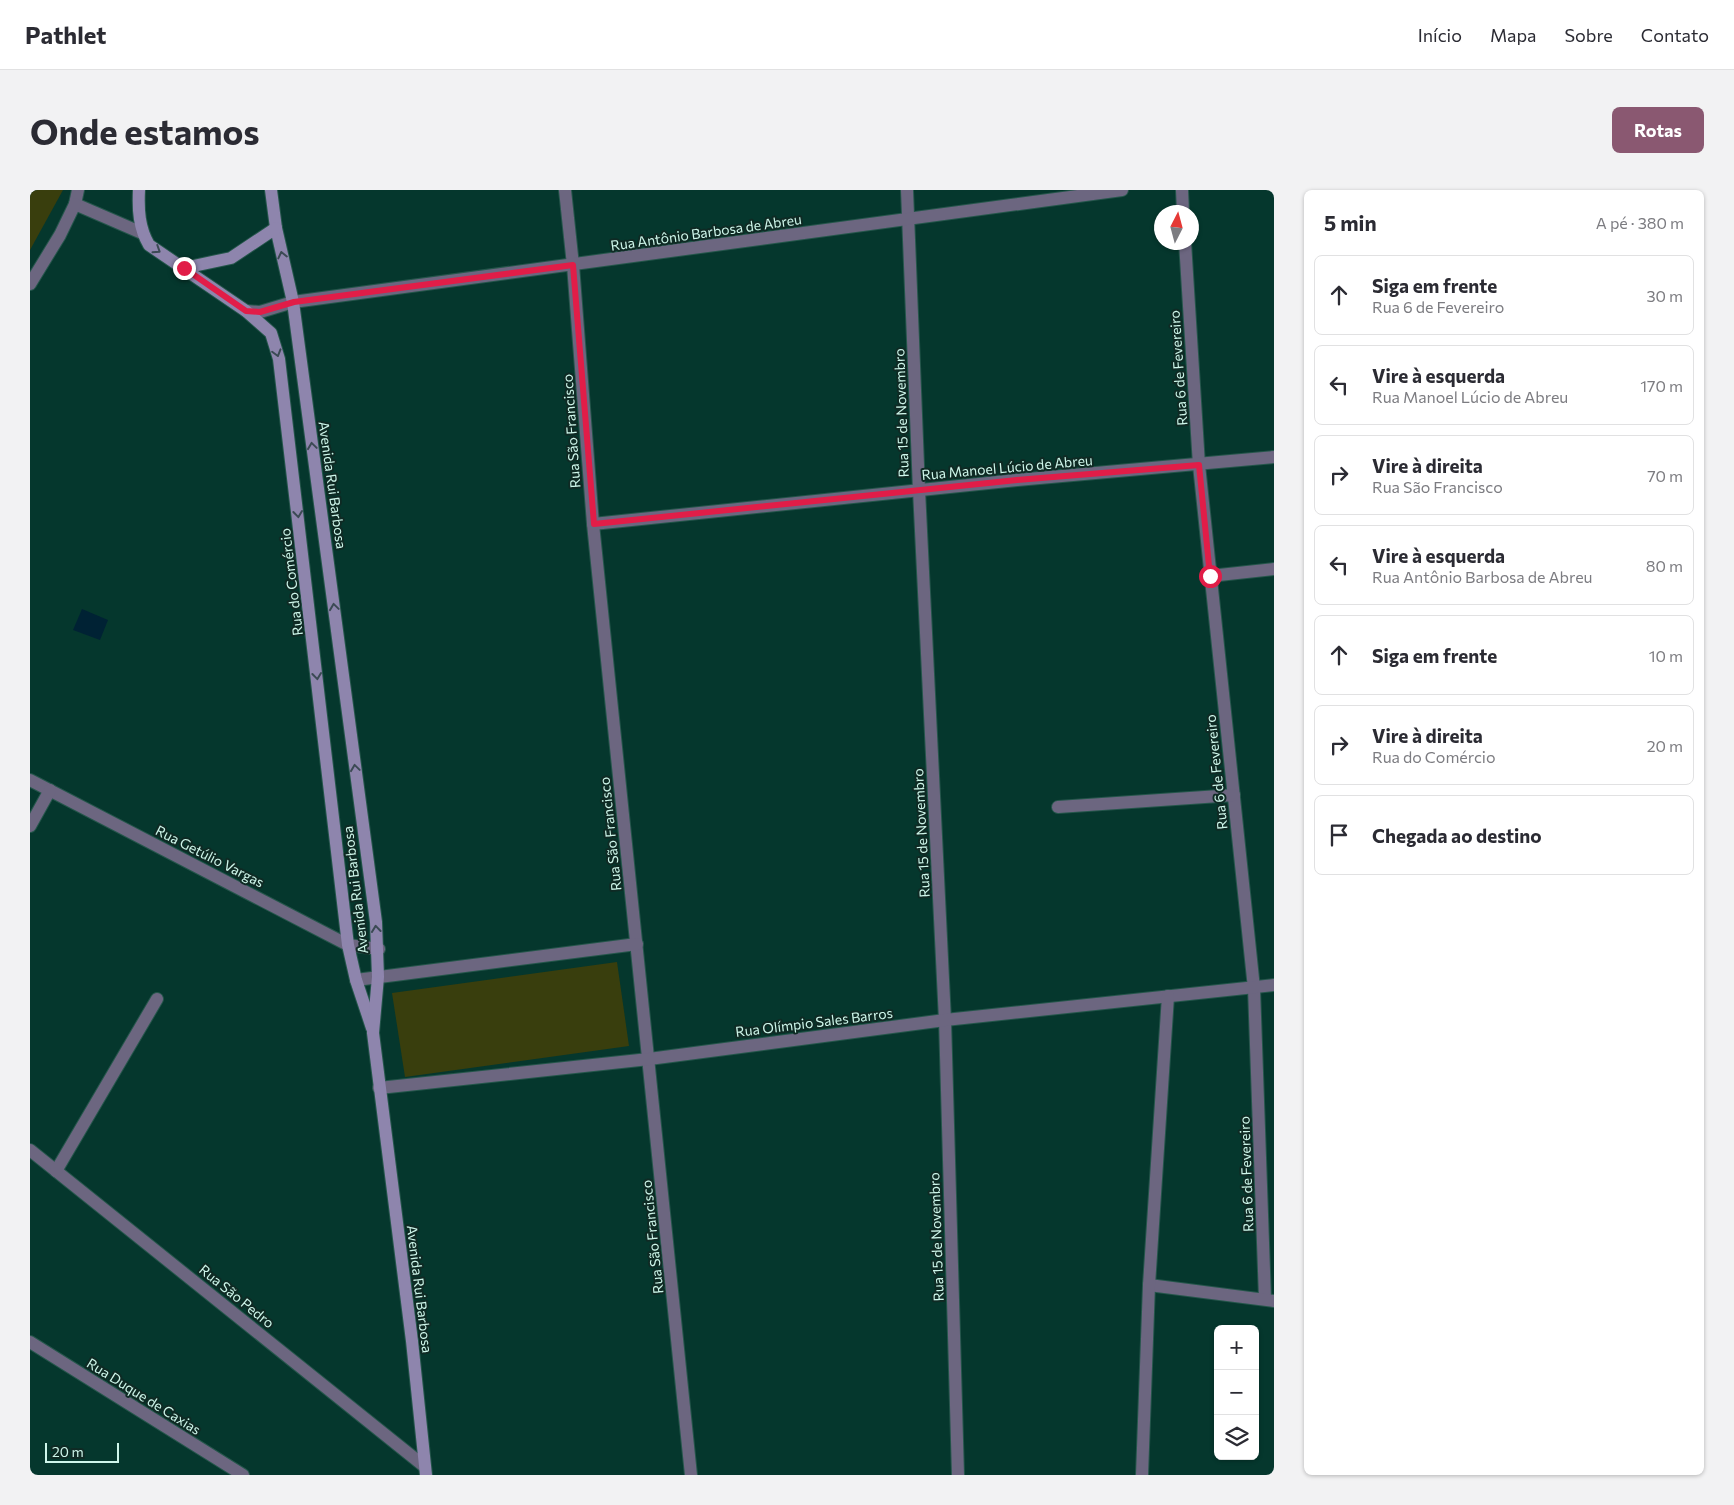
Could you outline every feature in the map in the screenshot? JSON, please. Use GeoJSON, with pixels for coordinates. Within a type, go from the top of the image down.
{"type":"FeatureCollection","features":[{"type":"Feature","properties":{"kind":"main road"},"geometry":{"type":"LineString","coordinates":[[139,190],[138,205],[142,233]]}},
{"type":"Feature","properties":{"kind":"main road"},"geometry":{"type":"LineString","coordinates":[[271,190],[276,228],[294,302]]}},
{"type":"Feature","properties":{"kind":"main road"},"geometry":{"type":"LineString","coordinates":[[184,268],[231,258],[276,228]]}},
{"type":"Feature","properties":{"kind":"main road","name":"Rua do Comércio"},"geometry":{"type":"LineString","coordinates":[[142,233],[149,245],[246,311],[271,333],[279,359],[348,945],[356,980],[373,1033]]}},
{"type":"Feature","properties":{"kind":"main road","name":"Avenida Rui Barbosa"},"geometry":{"type":"LineString","coordinates":[[294,302],[378,948],[378,978],[373,1033],[412,1341],[425,1470]]}},
{"type":"Feature","properties":{"kind":"street"},"geometry":{"type":"LineString","coordinates":[[30,284],[60,235],[75,204],[78,190]]}},
{"type":"Feature","properties":{"kind":"street","name":"Rua São Francisco"},"geometry":{"type":"LineString","coordinates":[[565,190],[594,524],[692,1475]]}},
{"type":"Feature","properties":{"kind":"street","name":"Rua 15 de Novembro"},"geometry":{"type":"LineString","coordinates":[[907,190],[919,490],[945,1020],[958,1475]]}},
{"type":"Feature","properties":{"kind":"street","name":"Rua Antônio Barbosa de Abreu"},"geometry":{"type":"LineString","coordinates":[[246,311],[260,312],[294,302],[1122,190]]}},
{"type":"Feature","properties":{"kind":"street"},"geometry":{"type":"LineString","coordinates":[[1182,190],[1183,205]]}},
{"type":"Feature","properties":{"kind":"street"},"geometry":{"type":"LineString","coordinates":[[75,204],[142,233]]}},
{"type":"Feature","properties":{"kind":"street","name":"Rua 6 de Fevereiro"},"geometry":{"type":"LineString","coordinates":[[1186,250],[1199,465],[1254,988],[1270,1300]]}},
{"type":"Feature","properties":{"kind":"street","name":"Rua Manoel Lúcio de Abreu"},"geometry":{"type":"LineString","coordinates":[[594,524],[919,490],[1274,457]]}},
{"type":"Feature","properties":{"kind":"street"},"geometry":{"type":"LineString","coordinates":[[1210,576],[1274,569]]}},
{"type":"Feature","properties":{"kind":"street","name":"Rua Getúlio Vargas"},"geometry":{"type":"LineString","coordinates":[[30,780],[348,945],[378,948]]}},
{"type":"Feature","properties":{"kind":"street"},"geometry":{"type":"LineString","coordinates":[[30,826],[50,790]]}},
{"type":"Feature","properties":{"kind":"street"},"geometry":{"type":"LineString","coordinates":[[1058,807],[1234,795]]}},
{"type":"Feature","properties":{"kind":"street"},"geometry":{"type":"LineString","coordinates":[[356,980],[637,944]]}},
{"type":"Feature","properties":{"kind":"street","name":"Rua Olímpio Sales Barros"},"geometry":{"type":"LineString","coordinates":[[379,1088],[648,1059],[945,1020],[1274,985]]}},
{"type":"Feature","properties":{"kind":"street"},"geometry":{"type":"LineString","coordinates":[[1142,1475],[1149,1285],[1168,996]]}},
{"type":"Feature","properties":{"kind":"street"},"geometry":{"type":"LineString","coordinates":[[56,1171],[157,999]]}},
{"type":"Feature","properties":{"kind":"street","name":"Rua São Pedro"},"geometry":{"type":"LineString","coordinates":[[30,1150],[425,1470]]}},
{"type":"Feature","properties":{"kind":"street"},"geometry":{"type":"LineString","coordinates":[[1149,1285],[1270,1300]]}},
{"type":"Feature","properties":{"kind":"street","name":"Rua Duque de Caxias"},"geometry":{"type":"LineString","coordinates":[[30,1342],[243,1475]]}},
{"type":"Feature","properties":{"kind":"green space"},"geometry":{"type":"Polygon","coordinates":[[[30,190],[63,190],[30,250],[30,190]]]}},
{"type":"Feature","properties":{"kind":"green space"},"geometry":{"type":"Polygon","coordinates":[[[617,962],[629,1046],[405,1077],[392,993],[617,962]]]}},
{"type":"Feature","properties":{"kind":"water"},"geometry":{"type":"Polygon","coordinates":[[[82,609],[108,620],[100,640],[73,630],[82,609]]]}},
{"type":"Feature","properties":{"kind":"route"},"geometry":{"type":"LineString","coordinates":[[184,268],[246,311],[260,312],[294,302],[573,265],[594,524],[1017,480],[1199,465],[1210,576]]}}]}
